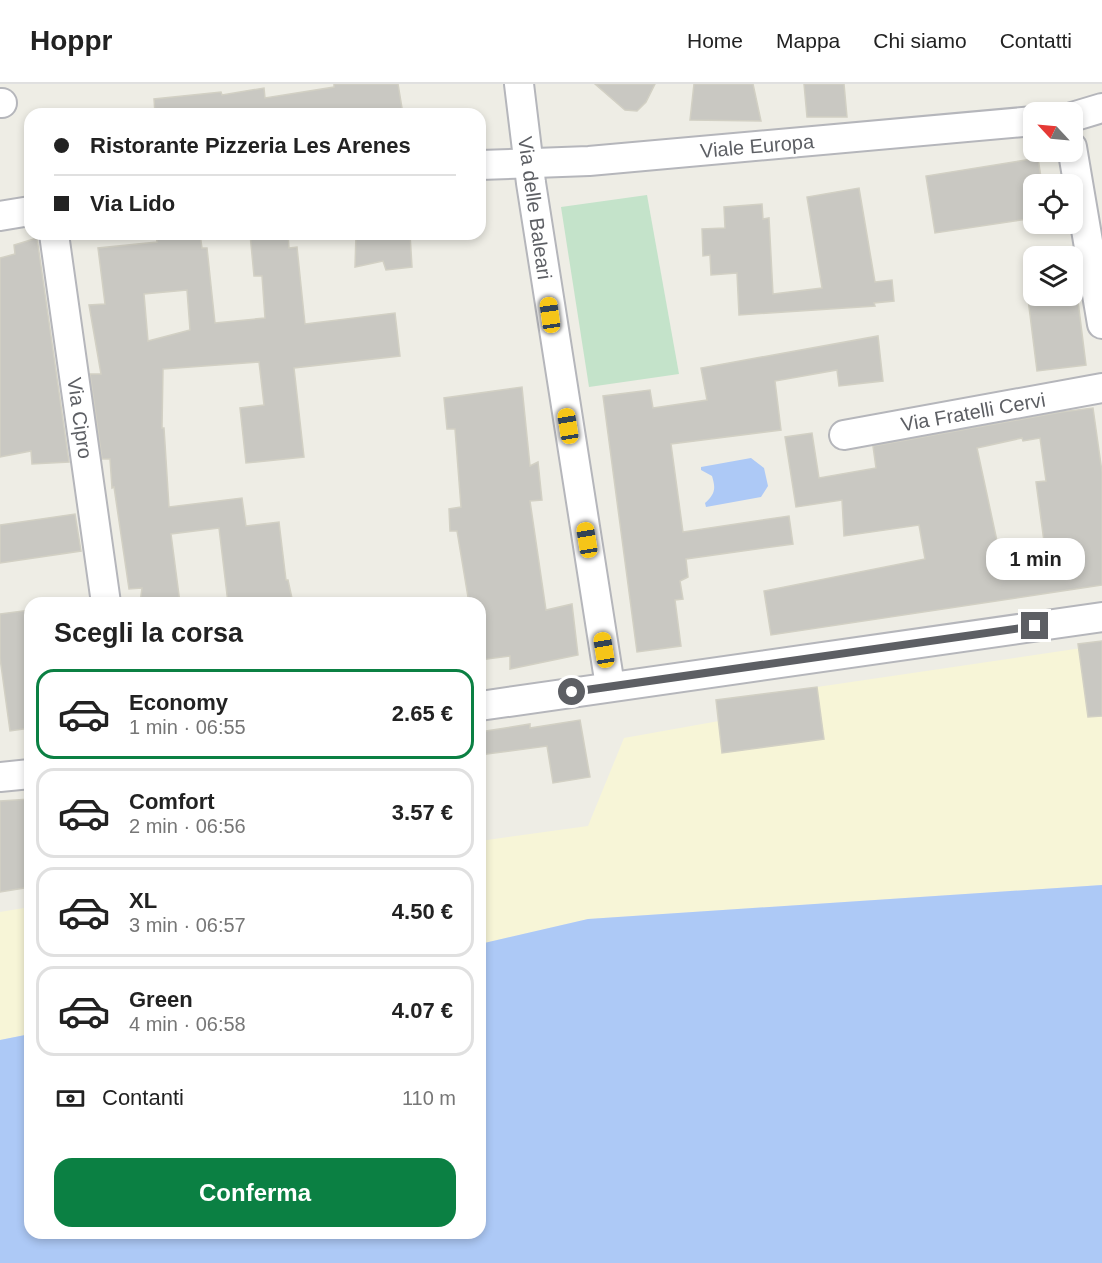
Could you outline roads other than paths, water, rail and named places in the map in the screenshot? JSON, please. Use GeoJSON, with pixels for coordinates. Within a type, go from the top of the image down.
{"type":"FeatureCollection","features":[{"type":"Feature","properties":{"kind":"street","name":"Via delle Baleari"},"geometry":{"type":"LineString","coordinates":[[519,84],[528,163],[610,686]]}},
{"type":"Feature","properties":{"kind":"street"},"geometry":{"type":"LineString","coordinates":[[1083,114],[1102,108]]}},
{"type":"Feature","properties":{"kind":"street","name":"Viale Europa"},"geometry":{"type":"LineString","coordinates":[[486,165],[589,161],[1023,122]]}},
{"type":"Feature","properties":{"kind":"street"},"geometry":{"type":"LineString","coordinates":[[1075,162],[1102,324]]}},
{"type":"Feature","properties":{"kind":"street"},"geometry":{"type":"LineString","coordinates":[[0,216],[24,212]]}},
{"type":"Feature","properties":{"kind":"street","name":"Via Cipro"},"geometry":{"type":"LineString","coordinates":[[55,240],[105,597]]}},
{"type":"Feature","properties":{"kind":"street","name":"Via Fratelli Cervi"},"geometry":{"type":"LineString","coordinates":[[844,435],[1102,388]]}},
{"type":"Feature","properties":{"kind":"street"},"geometry":{"type":"LineString","coordinates":[[486,705],[1102,616]]}},
{"type":"Feature","properties":{"kind":"street"},"geometry":{"type":"LineString","coordinates":[[0,777],[24,775]]}},
{"type":"Feature","properties":{"kind":"water"},"geometry":{"type":"Polygon","coordinates":[[[751,458],[764,468],[768,486],[761,497],[706,507],[705,503],[713,494],[714,484],[712,476],[701,470],[701,467],[751,458]]]}},
{"type":"Feature","properties":{"kind":"water"},"geometry":{"type":"Polygon","coordinates":[[[1102,885],[1102,1263],[0,1263],[0,1040],[24,1035],[24,1239],[486,1239],[486,943],[588,919],[1102,885]]]}}]}
